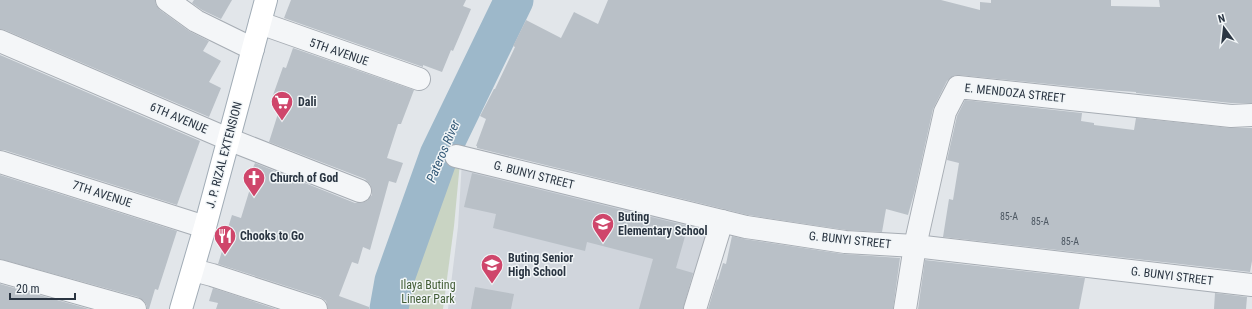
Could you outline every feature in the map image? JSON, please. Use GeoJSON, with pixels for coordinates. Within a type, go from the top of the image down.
{"type":"FeatureCollection","features":[{"type":"Feature","properties":{"kind":"main road","name":"J. P. RIZAL EXTENSION"},"geometry":{"type":"LineString","coordinates":[[181,309],[205,227],[266,0]]}},
{"type":"Feature","properties":{"kind":"street"},"geometry":{"type":"LineString","coordinates":[[167,0],[196,21],[253,49]]}},
{"type":"Feature","properties":{"kind":"street","name":"5TH AVENUE"},"geometry":{"type":"LineString","coordinates":[[260,23],[418,79]]}},
{"type":"Feature","properties":{"kind":"street","name":"6TH AVENUE"},"geometry":{"type":"LineString","coordinates":[[0,42],[228,139],[360,191]]}},
{"type":"Feature","properties":{"kind":"street","name":"E. MENDOZA STREET"},"geometry":{"type":"LineString","coordinates":[[905,309],[916,246],[945,112],[958,87],[1231,116],[1252,116]]}},
{"type":"Feature","properties":{"kind":"street","name":"G. BUNYI STREET"},"geometry":{"type":"LineString","coordinates":[[456,156],[746,227],[845,242],[916,246],[1252,285]]}},
{"type":"Feature","properties":{"kind":"street","name":"7TH AVENUE"},"geometry":{"type":"LineString","coordinates":[[0,162],[205,227]]}},
{"type":"Feature","properties":{"kind":"street"},"geometry":{"type":"LineString","coordinates":[[695,309],[722,221]]}},
{"type":"Feature","properties":{"kind":"street"},"geometry":{"type":"LineString","coordinates":[[193,270],[316,309]]}},
{"type":"Feature","properties":{"kind":"street"},"geometry":{"type":"LineString","coordinates":[[0,271],[134,309]]}},
{"type":"Feature","properties":{"kind":"shaded area","name":"Buting Elementary School"},"geometry":{"type":"Polygon","coordinates":[[[462,161],[713,224],[689,309],[448,309],[458,227],[462,161]]]}},
{"type":"Feature","properties":{"kind":"green space","name":"Ilaya Buting Linear Park"},"geometry":{"type":"Polygon","coordinates":[[[450,160],[460,162],[454,226],[443,309],[408,309],[411,289],[450,160]]]}},
{"type":"Feature","properties":{"kind":"building"},"geometry":{"type":"Polygon","coordinates":[[[0,0],[155,0],[156,5],[160,10],[189,31],[209,41],[203,51],[221,61],[209,82],[221,88],[209,117],[0,29],[0,0]]]}},
{"type":"Feature","properties":{"kind":"building"},"geometry":{"type":"Polygon","coordinates":[[[194,0],[232,0],[221,19],[202,10],[192,3],[194,0]]]}},
{"type":"Feature","properties":{"kind":"building"},"geometry":{"type":"Polygon","coordinates":[[[291,0],[466,0],[463,6],[471,9],[453,51],[451,50],[442,72],[423,65],[423,67],[284,18],[291,0]]]}},
{"type":"Feature","properties":{"kind":"building"},"geometry":{"type":"Polygon","coordinates":[[[608,0],[941,0],[980,10],[980,2],[991,3],[991,0],[1111,0],[1111,6],[1160,7],[1159,0],[1252,0],[1252,103],[1231,103],[1136,92],[959,75],[953,76],[947,81],[933,109],[908,215],[886,209],[882,232],[846,230],[748,215],[477,148],[476,146],[486,119],[480,116],[495,89],[515,47],[513,46],[526,20],[561,38],[574,12],[598,24],[608,0]]]}},
{"type":"Feature","properties":{"kind":"building"},"geometry":{"type":"Polygon","coordinates":[[[293,48],[414,90],[401,124],[398,124],[387,158],[403,163],[396,183],[389,181],[370,250],[363,247],[358,264],[352,262],[339,296],[369,307],[369,309],[328,309],[326,301],[320,297],[218,264],[232,215],[241,218],[253,179],[249,177],[255,163],[355,203],[367,201],[372,195],[370,184],[365,179],[269,142],[282,101],[272,98],[283,67],[286,68],[293,48]]]}},
{"type":"Feature","properties":{"kind":"building"},"geometry":{"type":"Polygon","coordinates":[[[0,55],[200,141],[177,205],[0,150],[0,55]]]}},
{"type":"Feature","properties":{"kind":"building"},"geometry":{"type":"Polygon","coordinates":[[[965,100],[1082,113],[1081,121],[1094,123],[1094,125],[1134,130],[1136,118],[1230,128],[1252,128],[1252,261],[1250,272],[943,237],[949,199],[953,200],[959,163],[947,160],[957,116],[965,100]]]}},
{"type":"Feature","properties":{"kind":"building"},"geometry":{"type":"Polygon","coordinates":[[[472,173],[688,226],[676,268],[693,273],[683,309],[639,309],[653,259],[587,242],[585,251],[493,228],[496,214],[464,207],[472,173]]]}},
{"type":"Feature","properties":{"kind":"building"},"geometry":{"type":"Polygon","coordinates":[[[0,175],[177,231],[158,290],[155,289],[149,309],[147,309],[144,301],[138,297],[0,259],[0,175]]]}},
{"type":"Feature","properties":{"kind":"building"},"geometry":{"type":"Polygon","coordinates":[[[732,236],[843,254],[900,258],[893,309],[708,309],[723,263],[726,264],[732,236]]]}},
{"type":"Feature","properties":{"kind":"building"},"geometry":{"type":"Polygon","coordinates":[[[925,260],[1085,278],[1079,309],[918,309],[925,260]]]}},
{"type":"Feature","properties":{"kind":"building"},"geometry":{"type":"Polygon","coordinates":[[[0,284],[89,309],[0,309],[0,284]]]}},
{"type":"Feature","properties":{"kind":"building"},"geometry":{"type":"Polygon","coordinates":[[[475,287],[514,294],[511,309],[471,309],[475,287]]]}},
{"type":"Feature","properties":{"kind":"building"},"geometry":{"type":"Polygon","coordinates":[[[213,288],[276,309],[216,309],[218,303],[209,301],[213,288]]]}},
{"type":"Feature","properties":{"kind":"building"},"geometry":{"type":"Polygon","coordinates":[[[1215,293],[1247,297],[1246,309],[1214,309],[1215,293]]]}},
{"type":"Feature","properties":{"kind":"waterway","name":"Pateros River"},"geometry":{"type":"LineString","coordinates":[[389,309],[394,281],[439,155],[514,0]]}},
{"type":"Feature","properties":{"kind":"place","name":"Dali"},"geometry":{"type":"Point","coordinates":[282,122]}},
{"type":"Feature","properties":{"kind":"place","name":"Church of God"},"geometry":{"type":"Point","coordinates":[254,198]}},
{"type":"Feature","properties":{"kind":"place","name":"Buting Elementary School"},"geometry":{"type":"Point","coordinates":[603,244]}},
{"type":"Feature","properties":{"kind":"place","name":"Chooks to Go"},"geometry":{"type":"Point","coordinates":[225,256]}},
{"type":"Feature","properties":{"kind":"place","name":"Buting Senior High School"},"geometry":{"type":"Point","coordinates":[492,284]}}]}
